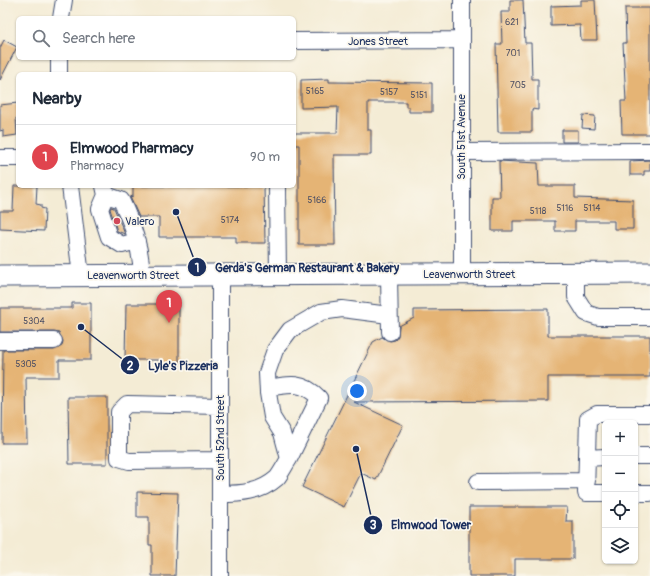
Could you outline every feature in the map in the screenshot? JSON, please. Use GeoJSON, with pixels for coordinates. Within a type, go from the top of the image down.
{"type":"FeatureCollection","features":[{"type":"Feature","properties":{"kind":"main road","name":"Leavenworth Street"},"geometry":{"type":"LineString","coordinates":[[0,276],[650,273]]}},
{"type":"Feature","properties":{"kind":"street"},"geometry":{"type":"LineString","coordinates":[[62,16],[64,0]]}},
{"type":"Feature","properties":{"kind":"street","name":"South 51st Avenue"},"geometry":{"type":"LineString","coordinates":[[462,0],[462,274]]}},
{"type":"Feature","properties":{"kind":"street","name":"Jones Street"},"geometry":{"type":"LineString","coordinates":[[296,41],[461,40]]}},
{"type":"Feature","properties":{"kind":"street"},"geometry":{"type":"LineString","coordinates":[[59,60],[59,72]]}},
{"type":"Feature","properties":{"kind":"street"},"geometry":{"type":"LineString","coordinates":[[461,152],[650,151]]}},
{"type":"Feature","properties":{"kind":"street"},"geometry":{"type":"LineString","coordinates":[[0,158],[16,158]]}},
{"type":"Feature","properties":{"kind":"street"},"geometry":{"type":"LineString","coordinates":[[70,188],[81,276]]}},
{"type":"Feature","properties":{"kind":"street"},"geometry":{"type":"LineString","coordinates":[[277,188],[278,275]]}},
{"type":"Feature","properties":{"kind":"street"},"geometry":{"type":"LineString","coordinates":[[137,241],[122,245],[109,237],[100,209],[105,191],[121,200],[131,222],[137,241],[141,256],[142,276]]}},
{"type":"Feature","properties":{"kind":"street"},"geometry":{"type":"LineString","coordinates":[[576,273],[576,297],[586,313],[598,317],[650,317]]}},
{"type":"Feature","properties":{"kind":"street"},"geometry":{"type":"LineString","coordinates":[[389,274],[390,332]]}},
{"type":"Feature","properties":{"kind":"street","name":"South 52nd Street"},"geometry":{"type":"LineString","coordinates":[[220,275],[220,576]]}},
{"type":"Feature","properties":{"kind":"street"},"geometry":{"type":"LineString","coordinates":[[289,459],[282,433],[272,417],[268,388],[267,373],[275,350],[290,330],[321,312],[342,309],[389,315]]}},
{"type":"Feature","properties":{"kind":"street"},"geometry":{"type":"LineString","coordinates":[[0,341],[54,341]]}},
{"type":"Feature","properties":{"kind":"street"},"geometry":{"type":"LineString","coordinates":[[220,494],[245,494],[253,492],[277,478],[289,459],[319,398],[311,390],[292,384],[268,388]]}},
{"type":"Feature","properties":{"kind":"street"},"geometry":{"type":"LineString","coordinates":[[220,406],[127,404],[120,412],[119,450],[119,458],[129,461],[220,460]]}},
{"type":"Feature","properties":{"kind":"street"},"geometry":{"type":"LineString","coordinates":[[602,493],[586,493],[588,419],[597,414],[650,414]]}},
{"type":"Feature","properties":{"kind":"street"},"geometry":{"type":"LineString","coordinates":[[638,456],[650,456]]}},
{"type":"Feature","properties":{"kind":"street"},"geometry":{"type":"LineString","coordinates":[[587,458],[602,457]]}},
{"type":"Feature","properties":{"kind":"street"},"geometry":{"type":"LineString","coordinates":[[478,482],[586,481]]}},
{"type":"Feature","properties":{"kind":"street"},"geometry":{"type":"LineString","coordinates":[[638,493],[650,493]]}},
{"type":"Feature","properties":{"kind":"building"},"geometry":{"type":"Polygon","coordinates":[[[510,0],[523,0],[525,43],[531,43],[532,79],[538,79],[538,110],[532,109],[532,132],[498,132],[496,44],[502,44],[501,12],[510,12],[510,0]]]}},
{"type":"Feature","properties":{"kind":"building"},"geometry":{"type":"Polygon","coordinates":[[[581,0],[595,0],[597,40],[581,40],[580,25],[551,26],[551,6],[581,5],[581,0]]]}},
{"type":"Feature","properties":{"kind":"building"},"geometry":{"type":"Polygon","coordinates":[[[625,8],[650,8],[650,134],[622,134],[621,101],[626,101],[623,43],[626,43],[625,8]]]}},
{"type":"Feature","properties":{"kind":"building"},"geometry":{"type":"Polygon","coordinates":[[[4,40],[16,46],[0,80],[0,48],[4,40]]]}},
{"type":"Feature","properties":{"kind":"building"},"geometry":{"type":"Polygon","coordinates":[[[329,79],[329,82],[432,83],[432,112],[409,112],[409,107],[406,107],[406,102],[368,102],[368,130],[371,130],[371,155],[334,155],[335,245],[299,245],[299,145],[296,145],[296,133],[337,133],[338,107],[301,108],[301,80],[329,79]]]}},
{"type":"Feature","properties":{"kind":"building"},"geometry":{"type":"Polygon","coordinates":[[[16,103],[16,135],[3,137],[3,130],[0,131],[0,105],[16,103]]]}},
{"type":"Feature","properties":{"kind":"building"},"geometry":{"type":"Polygon","coordinates":[[[583,115],[595,116],[594,129],[582,128],[583,115]]]}},
{"type":"Feature","properties":{"kind":"building"},"geometry":{"type":"Polygon","coordinates":[[[562,130],[578,130],[578,142],[562,142],[562,130]]]}},
{"type":"Feature","properties":{"kind":"building"},"geometry":{"type":"Polygon","coordinates":[[[650,160],[650,171],[644,171],[644,175],[630,175],[630,161],[650,160]]]}},
{"type":"Feature","properties":{"kind":"building"},"geometry":{"type":"Polygon","coordinates":[[[499,161],[538,163],[539,186],[575,186],[575,198],[633,200],[633,229],[614,229],[614,221],[575,221],[575,231],[555,231],[555,221],[513,221],[513,231],[492,231],[492,197],[500,197],[499,161]]]}},
{"type":"Feature","properties":{"kind":"building"},"geometry":{"type":"Polygon","coordinates":[[[14,186],[16,186],[16,188],[37,188],[36,204],[41,205],[41,208],[45,209],[44,231],[0,229],[0,211],[13,211],[14,186]]]}},
{"type":"Feature","properties":{"kind":"building"},"geometry":{"type":"Polygon","coordinates":[[[133,188],[264,188],[265,243],[236,243],[236,237],[159,237],[159,217],[139,217],[130,197],[133,196],[133,188]]]}},
{"type":"Feature","properties":{"kind":"building"},"geometry":{"type":"Polygon","coordinates":[[[111,207],[114,208],[125,234],[117,231],[110,209],[111,207]]]}},
{"type":"Feature","properties":{"kind":"building"},"geometry":{"type":"Polygon","coordinates":[[[72,303],[91,303],[91,360],[59,360],[59,377],[26,377],[27,443],[2,443],[3,350],[54,350],[62,346],[63,341],[59,333],[54,332],[0,332],[0,308],[72,308],[72,303]]]}},
{"type":"Feature","properties":{"kind":"building"},"geometry":{"type":"Polygon","coordinates":[[[126,304],[179,304],[179,366],[159,366],[159,360],[125,360],[126,304]]]}},
{"type":"Feature","properties":{"kind":"building"},"geometry":{"type":"Polygon","coordinates":[[[548,309],[548,336],[650,336],[650,377],[548,377],[548,401],[354,402],[403,425],[376,480],[361,473],[344,507],[302,487],[373,342],[382,337],[390,341],[395,340],[398,336],[399,326],[414,318],[414,310],[548,309]]]}},
{"type":"Feature","properties":{"kind":"building"},"geometry":{"type":"Polygon","coordinates":[[[68,397],[107,397],[107,464],[69,464],[68,397]]]}},
{"type":"Feature","properties":{"kind":"building"},"geometry":{"type":"Polygon","coordinates":[[[137,492],[178,493],[175,576],[152,576],[152,545],[149,545],[149,517],[137,517],[137,492]]]}},
{"type":"Feature","properties":{"kind":"building"},"geometry":{"type":"Polygon","coordinates":[[[469,507],[567,507],[566,521],[573,521],[573,559],[515,559],[515,576],[469,576],[469,507]]]}},
{"type":"Feature","properties":{"kind":"place","name":"Gerda's German Restaurant & Bakery"},"geometry":{"type":"Point","coordinates":[176,212]}},
{"type":"Feature","properties":{"kind":"place","name":"Valero"},"geometry":{"type":"Point","coordinates":[117,221]}},
{"type":"Feature","properties":{"kind":"place","name":"Elmwood Pharmacy"},"geometry":{"type":"Point","coordinates":[169,323]}},
{"type":"Feature","properties":{"kind":"place","name":"Lyle's Pizzeria"},"geometry":{"type":"Point","coordinates":[81,327]}},
{"type":"Feature","properties":{"kind":"place","name":"Elmwood Tower"},"geometry":{"type":"Point","coordinates":[356,449]}}]}
